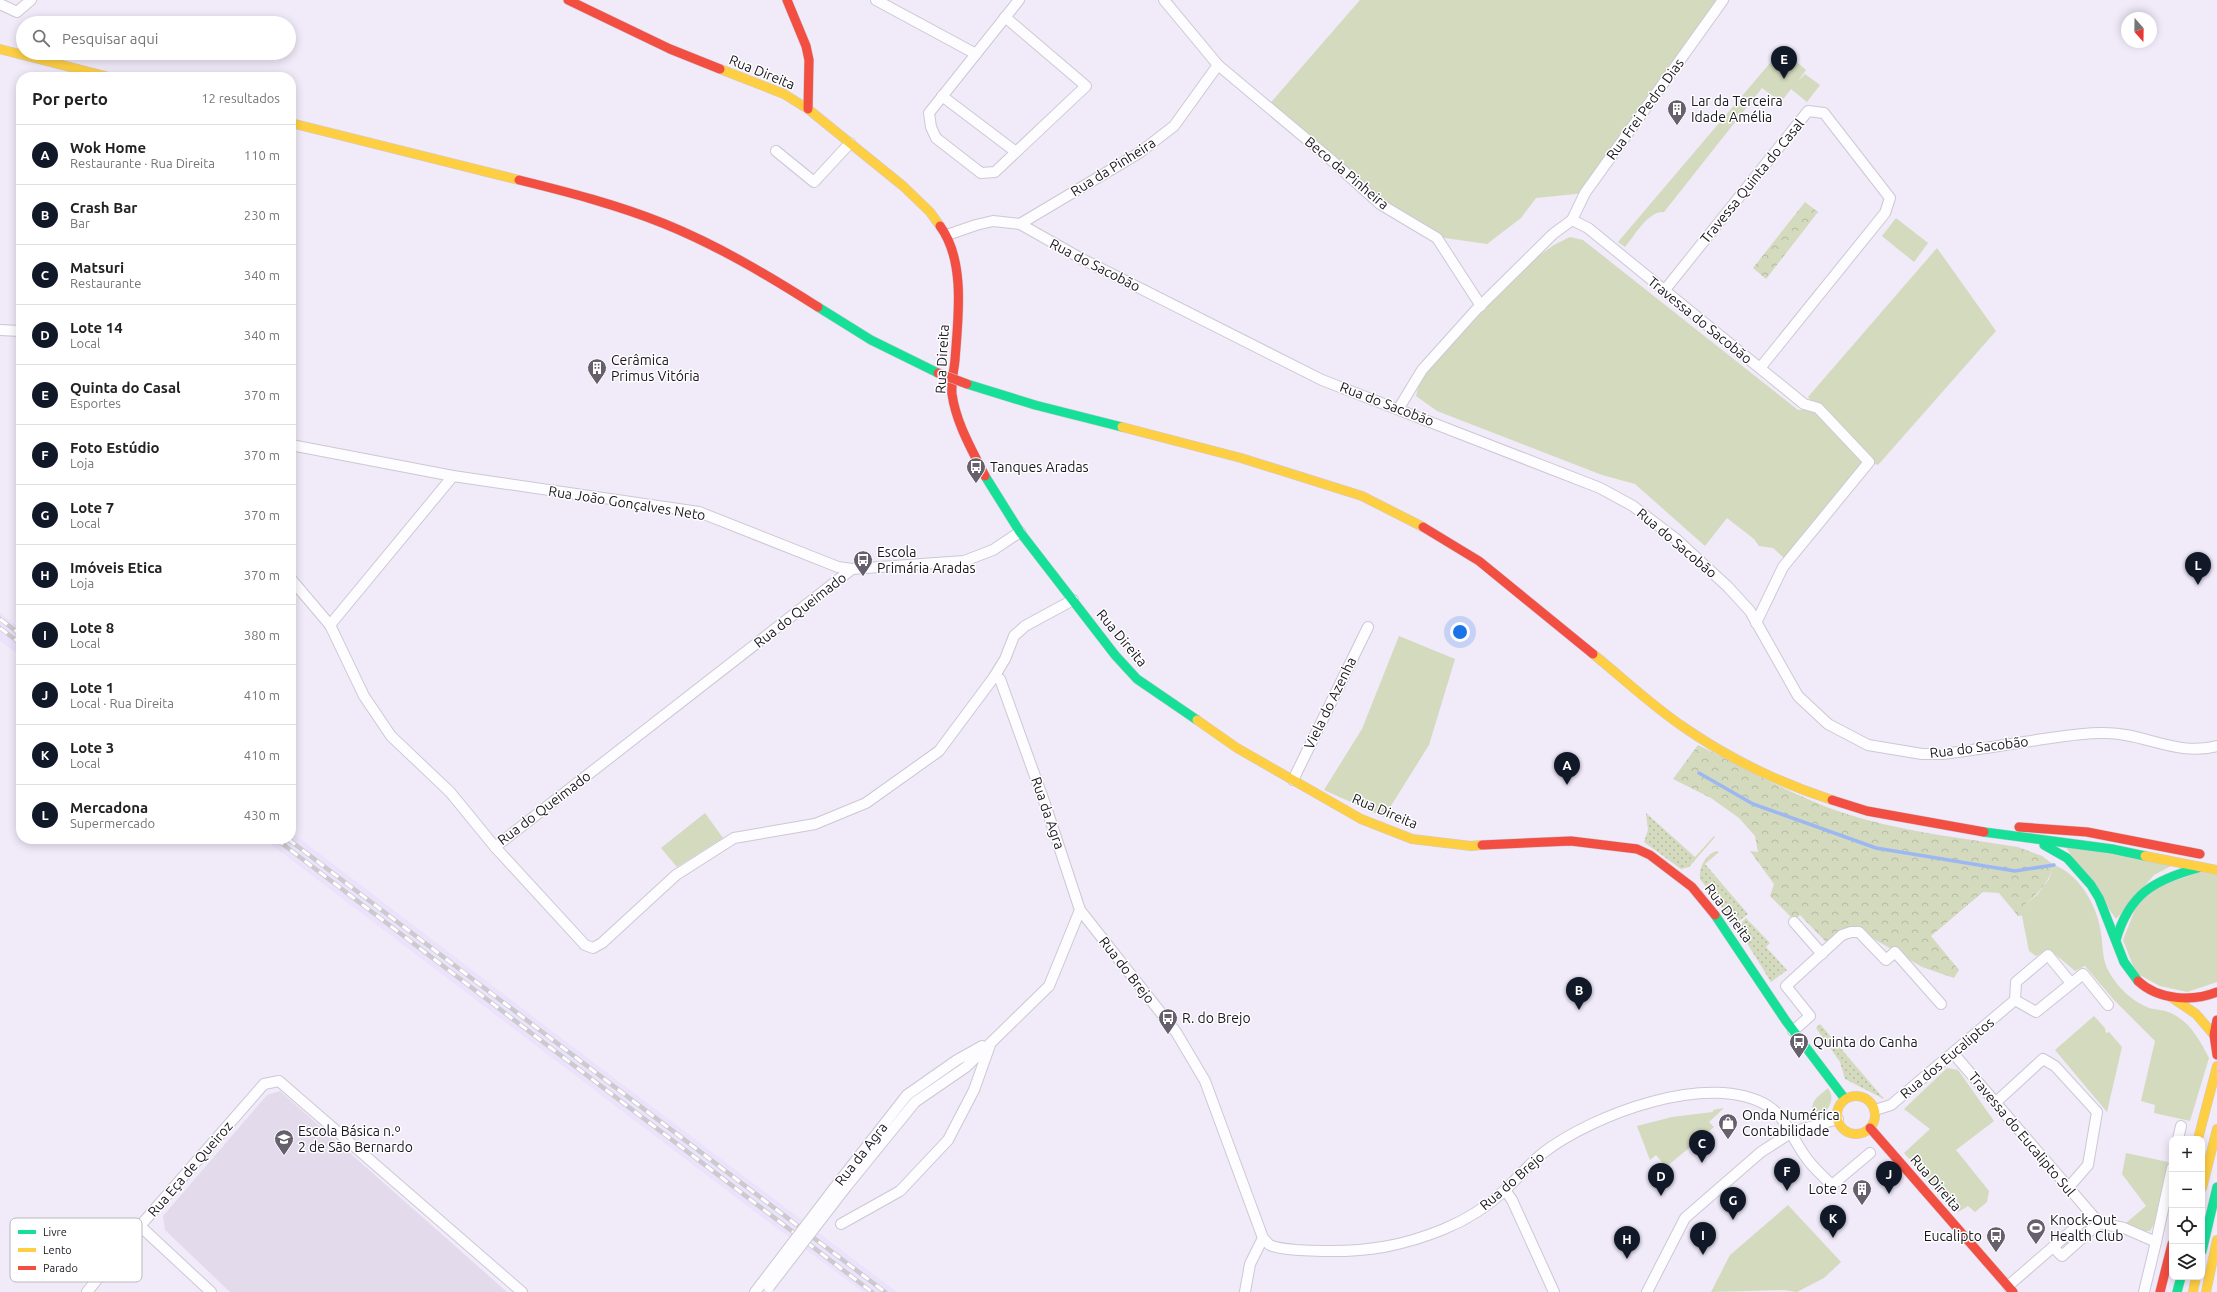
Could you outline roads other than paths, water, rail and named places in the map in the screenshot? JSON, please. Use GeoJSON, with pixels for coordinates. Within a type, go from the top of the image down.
{"type":"FeatureCollection","features":[{"type":"Feature","properties":{"kind":"main road","name":"Rua Direita"},"geometry":{"type":"LineString","coordinates":[[568,0],[670,49],[784,94],[808,109],[909,191],[930,212],[947,235],[957,272],[959,308],[952,393],[962,429],[972,452],[986,478],[1020,532],[1115,655],[1137,679],[1237,748],[1361,819],[1412,840],[1471,846],[1572,841],[1637,849],[1650,855],[1692,887],[1707,903],[1728,932],[1793,1031],[1845,1099]]}},
{"type":"Feature","properties":{"kind":"main road"},"geometry":{"type":"LineString","coordinates":[[787,0],[806,46],[809,60],[808,109]]}},
{"type":"Feature","properties":{"kind":"main road"},"geometry":{"type":"LineString","coordinates":[[0,49],[16,53]]}},
{"type":"Feature","properties":{"kind":"main road"},"geometry":{"type":"LineString","coordinates":[[43,60],[90,72]]}},
{"type":"Feature","properties":{"kind":"main road"},"geometry":{"type":"LineString","coordinates":[[296,124],[527,182],[610,205],[665,224],[718,248],[790,289],[871,340],[938,373],[966,384],[1035,405],[1241,458],[1362,496],[1435,533],[1479,561],[1684,728],[1731,756],[1780,781],[1867,811],[2010,836],[2112,849],[2205,866],[2217,870]]}},
{"type":"Feature","properties":{"kind":"main road"},"geometry":{"type":"LineString","coordinates":[[1939,824],[2032,827],[2086,832],[2209,857]]}},
{"type":"Feature","properties":{"kind":"main road"},"geometry":{"type":"LineString","coordinates":[[2010,836],[2050,846],[2065,856],[2082,872],[2099,897],[2116,940],[2123,964],[2132,976],[2147,988],[2171,997],[2196,1014],[2214,1035]]}},
{"type":"Feature","properties":{"kind":"main road"},"geometry":{"type":"LineString","coordinates":[[2116,940],[2119,925],[2138,896],[2155,883],[2171,875],[2205,866]]}},
{"type":"Feature","properties":{"kind":"main road"},"geometry":{"type":"LineString","coordinates":[[2171,997],[2201,998],[2217,992]]}},
{"type":"Feature","properties":{"kind":"main road"},"geometry":{"type":"LineString","coordinates":[[2217,1020],[2214,1035],[2217,1055]]}},
{"type":"Feature","properties":{"kind":"main road"},"geometry":{"type":"LineString","coordinates":[[2199,1136],[2217,1066]]}},
{"type":"Feature","properties":{"kind":"main road"},"geometry":{"type":"LineString","coordinates":[[1851,1097],[1863,1097],[1868,1100],[1874,1110],[1875,1120],[1870,1128],[1864,1132],[1852,1133],[1842,1127],[1838,1119],[1838,1109],[1845,1099],[1851,1097]]}},
{"type":"Feature","properties":{"kind":"main road"},"geometry":{"type":"LineString","coordinates":[[2216,1110],[2217,1099]]}},
{"type":"Feature","properties":{"kind":"main road"},"geometry":{"type":"LineString","coordinates":[[2205,1177],[2216,1126]]}},
{"type":"Feature","properties":{"kind":"main road","name":"Rua Direita"},"geometry":{"type":"LineString","coordinates":[[1870,1128],[2010,1289]]}},
{"type":"Feature","properties":{"kind":"main road"},"geometry":{"type":"LineString","coordinates":[[2204,1244],[2217,1186]]}},
{"type":"Feature","properties":{"kind":"main road"},"geometry":{"type":"LineString","coordinates":[[2206,1292],[2217,1240]]}},
{"type":"Feature","properties":{"kind":"main road"},"geometry":{"type":"LineString","coordinates":[[2160,1292],[2169,1256]]}},
{"type":"Feature","properties":{"kind":"main road"},"geometry":{"type":"LineString","coordinates":[[2178,1292],[2180,1280]]}},
{"type":"Feature","properties":{"kind":"main road"},"geometry":{"type":"LineString","coordinates":[[2192,1292],[2195,1280]]}},
{"type":"Feature","properties":{"kind":"street"},"geometry":{"type":"LineString","coordinates":[[0,4],[17,12],[31,0]]}},
{"type":"Feature","properties":{"kind":"street"},"geometry":{"type":"LineString","coordinates":[[876,0],[976,54]]}},
{"type":"Feature","properties":{"kind":"street"},"geometry":{"type":"LineString","coordinates":[[1005,17],[1086,86],[995,172],[982,173],[936,138],[931,127],[929,113],[942,96],[1005,17],[1019,0]]}},
{"type":"Feature","properties":{"kind":"street"},"geometry":{"type":"LineString","coordinates":[[1164,0],[1218,65]]}},
{"type":"Feature","properties":{"kind":"street","name":"Rua Frei Pedro Dias"},"geometry":{"type":"LineString","coordinates":[[1572,220],[1585,193],[1723,0]]}},
{"type":"Feature","properties":{"kind":"street","name":"Rua da Pinheira"},"geometry":{"type":"LineString","coordinates":[[1020,224],[1139,153],[1174,126],[1218,65]]}},
{"type":"Feature","properties":{"kind":"street","name":"Beco da Pinheira"},"geometry":{"type":"LineString","coordinates":[[1218,65],[1329,158],[1380,204],[1437,238],[1481,306]]}},
{"type":"Feature","properties":{"kind":"street"},"geometry":{"type":"LineString","coordinates":[[942,96],[1016,152]]}},
{"type":"Feature","properties":{"kind":"street","name":"Travessa Quinta do Casal"},"geometry":{"type":"LineString","coordinates":[[1664,291],[1808,111],[1824,113],[1890,198],[1885,213],[1760,368]]}},
{"type":"Feature","properties":{"kind":"street"},"geometry":{"type":"LineString","coordinates":[[776,151],[814,182],[850,143]]}},
{"type":"Feature","properties":{"kind":"street"},"geometry":{"type":"LineString","coordinates":[[1399,408],[1422,370],[1481,306],[1553,234],[1572,220]]}},
{"type":"Feature","properties":{"kind":"street","name":"Travessa do Sacobão"},"geometry":{"type":"LineString","coordinates":[[1572,220],[1588,228],[1804,404],[1818,408],[1869,462],[1783,567],[1756,623]]}},
{"type":"Feature","properties":{"kind":"street"},"geometry":{"type":"LineString","coordinates":[[947,235],[993,221],[1020,224]]}},
{"type":"Feature","properties":{"kind":"street","name":"Rua do Sacobão"},"geometry":{"type":"LineString","coordinates":[[1020,224],[1082,260],[1322,380],[1399,408],[1600,488],[1633,506],[1676,539],[1728,587],[1750,611],[1798,696],[1828,724],[1868,745],[1922,754],[1943,754],[2072,735],[2106,733],[2130,735],[2180,748],[2195,749],[2217,746]]}},
{"type":"Feature","properties":{"kind":"street"},"geometry":{"type":"LineString","coordinates":[[0,330],[16,331]]}},
{"type":"Feature","properties":{"kind":"street","name":"Rua João Gonçalves Neto"},"geometry":{"type":"LineString","coordinates":[[296,446],[453,476],[699,512],[838,567],[852,569],[964,561],[994,550],[1020,532]]}},
{"type":"Feature","properties":{"kind":"street"},"geometry":{"type":"LineString","coordinates":[[330,625],[453,476]]}},
{"type":"Feature","properties":{"kind":"street","name":"Rua do Queimado"},"geometry":{"type":"LineString","coordinates":[[296,585],[330,625],[364,696],[392,736],[450,792],[495,847],[852,569]]}},
{"type":"Feature","properties":{"kind":"street"},"geometry":{"type":"LineString","coordinates":[[495,847],[585,945],[593,948],[602,943],[676,875],[734,838],[815,824],[866,803],[939,751],[994,677],[1005,659],[1014,636],[1026,626],[1073,600]]}},
{"type":"Feature","properties":{"kind":"street","name":"Viela do Azenha"},"geometry":{"type":"LineString","coordinates":[[1293,780],[1368,627]]}},
{"type":"Feature","properties":{"kind":"street","name":"Rua da Agra"},"geometry":{"type":"LineString","coordinates":[[755,1292],[766,1287],[842,1184],[915,1102],[966,1066],[1049,986],[1080,910],[1045,804],[1000,679],[994,677]]}},
{"type":"Feature","properties":{"kind":"street","name":"Rua do Brejo"},"geometry":{"type":"LineString","coordinates":[[1080,910],[1176,1032],[1205,1081],[1263,1238],[1270,1246],[1310,1251],[1357,1252],[1392,1246],[1445,1229],[1480,1209],[1505,1190],[1529,1165],[1566,1138],[1645,1103],[1668,1098],[1717,1094],[1745,1096],[1769,1106],[1792,1132],[1805,1156],[1832,1185],[1870,1153]]}},
{"type":"Feature","properties":{"kind":"street"},"geometry":{"type":"LineString","coordinates":[[1794,922],[1822,954]]}},
{"type":"Feature","properties":{"kind":"street"},"geometry":{"type":"LineString","coordinates":[[1793,1031],[1810,1016],[1786,986],[1842,935],[1851,932],[1859,932],[1886,960],[1895,952],[1941,1004]]}},
{"type":"Feature","properties":{"kind":"street"},"geometry":{"type":"LineString","coordinates":[[2071,983],[2048,955],[2016,982],[2016,1000],[2036,1012],[2083,974],[2108,1005]]}},
{"type":"Feature","properties":{"kind":"street","name":"Rua dos Eucaliptos"},"geometry":{"type":"LineString","coordinates":[[1874,1110],[1892,1105],[2016,1000]]}},
{"type":"Feature","properties":{"kind":"street","name":"Rua da Agra"},"geometry":{"type":"LineString","coordinates":[[841,1224],[900,1191],[948,1140],[974,1090],[991,1041]]}},
{"type":"Feature","properties":{"kind":"street","name":"Travessa do Eucalipto Sul"},"geometry":{"type":"LineString","coordinates":[[1954,1053],[2099,1223]]}},
{"type":"Feature","properties":{"kind":"street"},"geometry":{"type":"LineString","coordinates":[[1995,1102],[2043,1060],[2055,1066],[2097,1112],[2088,1165],[2068,1188]]}},
{"type":"Feature","properties":{"kind":"street","name":"Rua Eça de Queiroz"},"geometry":{"type":"LineString","coordinates":[[142,1224],[264,1084],[279,1081],[522,1292]]}},
{"type":"Feature","properties":{"kind":"street"},"geometry":{"type":"LineString","coordinates":[[1646,1292],[1685,1218],[1762,1152],[1792,1132],[1838,1119]]}},
{"type":"Feature","properties":{"kind":"street"},"geometry":{"type":"LineString","coordinates":[[2179,1136],[2181,1126]]}},
{"type":"Feature","properties":{"kind":"street"},"geometry":{"type":"LineString","coordinates":[[2144,1292],[2171,1172]]}},
{"type":"Feature","properties":{"kind":"street"},"geometry":{"type":"LineString","coordinates":[[1505,1190],[1512,1200],[1554,1292]]}},
{"type":"Feature","properties":{"kind":"street"},"geometry":{"type":"LineString","coordinates":[[2010,1289],[2053,1247],[2090,1214]]}},
{"type":"Feature","properties":{"kind":"street"},"geometry":{"type":"LineString","coordinates":[[2053,1247],[2062,1256],[2099,1223],[2124,1228],[2156,1242]]}},
{"type":"Feature","properties":{"kind":"street"},"geometry":{"type":"LineString","coordinates":[[142,1228],[211,1292]]}},
{"type":"Feature","properties":{"kind":"street"},"geometry":{"type":"LineString","coordinates":[[1245,1292],[1250,1264],[1263,1238]]}},
{"type":"Feature","properties":{"kind":"street","name":"Rua Eça de Queiroz"},"geometry":{"type":"LineString","coordinates":[[87,1292],[95,1282]]}},
{"type":"Feature","properties":{"kind":"waterway"},"geometry":{"type":"LineString","coordinates":[[1699,773],[1753,804],[1876,848],[2015,871],[2054,865]]}},
{"type":"Feature","properties":{"kind":"railway"},"geometry":{"type":"LineString","coordinates":[[0,619],[16,631]]}},
{"type":"Feature","properties":{"kind":"railway"},"geometry":{"type":"LineString","coordinates":[[0,628],[16,640]]}},
{"type":"Feature","properties":{"kind":"railway"},"geometry":{"type":"LineString","coordinates":[[283,844],[872,1292]]}},
{"type":"Feature","properties":{"kind":"railway"},"geometry":{"type":"LineString","coordinates":[[295,844],[885,1292]]}},
{"type":"Feature","properties":{"kind":"place","name":"Quinta do Casal"},"geometry":{"type":"Point","coordinates":[1784,79]}},
{"type":"Feature","properties":{"kind":"place","name":"Lar da Terceira Idade Amélia"},"geometry":{"type":"Point","coordinates":[1677,126]}},
{"type":"Feature","properties":{"kind":"place","name":"Cerâmica Primus Vitória"},"geometry":{"type":"Point","coordinates":[597,385]}},
{"type":"Feature","properties":{"kind":"place","name":"Tanques Aradas"},"geometry":{"type":"Point","coordinates":[976,484]}},
{"type":"Feature","properties":{"kind":"place","name":"Escola Primária Aradas"},"geometry":{"type":"Point","coordinates":[863,577]}},
{"type":"Feature","properties":{"kind":"place","name":"Mercadona"},"geometry":{"type":"Point","coordinates":[2198,585]}},
{"type":"Feature","properties":{"kind":"place","name":"Wok Home"},"geometry":{"type":"Point","coordinates":[1567,785]}},
{"type":"Feature","properties":{"kind":"place","name":"Crash Bar"},"geometry":{"type":"Point","coordinates":[1579,1010]}},
{"type":"Feature","properties":{"kind":"place","name":"R. do Brejo"},"geometry":{"type":"Point","coordinates":[1168,1035]}},
{"type":"Feature","properties":{"kind":"place","name":"Quinta do Canha"},"geometry":{"type":"Point","coordinates":[1799,1059]}},
{"type":"Feature","properties":{"kind":"place","name":"Onda Numérica Contabilidade"},"geometry":{"type":"Point","coordinates":[1728,1140]}},
{"type":"Feature","properties":{"kind":"place","name":"Escola Básica n.º 2 de São Bernardo"},"geometry":{"type":"Point","coordinates":[284,1156]}},
{"type":"Feature","properties":{"kind":"place","name":"Matsuri"},"geometry":{"type":"Point","coordinates":[1702,1163]}},
{"type":"Feature","properties":{"kind":"place","name":"Foto Estúdio"},"geometry":{"type":"Point","coordinates":[1787,1191]}},
{"type":"Feature","properties":{"kind":"place","name":"Lote 1"},"geometry":{"type":"Point","coordinates":[1889,1194]}},
{"type":"Feature","properties":{"kind":"place","name":"Lote 14"},"geometry":{"type":"Point","coordinates":[1661,1196]}},
{"type":"Feature","properties":{"kind":"place","name":"Lote 2"},"geometry":{"type":"Point","coordinates":[1862,1206]}},
{"type":"Feature","properties":{"kind":"place","name":"Lote 7"},"geometry":{"type":"Point","coordinates":[1733,1220]}},
{"type":"Feature","properties":{"kind":"place","name":"Lote 3"},"geometry":{"type":"Point","coordinates":[1833,1238]}},
{"type":"Feature","properties":{"kind":"place","name":"Knock-Out Health Club"},"geometry":{"type":"Point","coordinates":[2036,1245]}},
{"type":"Feature","properties":{"kind":"place","name":"Eucalipto"},"geometry":{"type":"Point","coordinates":[1996,1253]}},
{"type":"Feature","properties":{"kind":"place","name":"Lote 8"},"geometry":{"type":"Point","coordinates":[1703,1255]}},
{"type":"Feature","properties":{"kind":"place","name":"Imóveis Etica"},"geometry":{"type":"Point","coordinates":[1627,1259]}}]}
